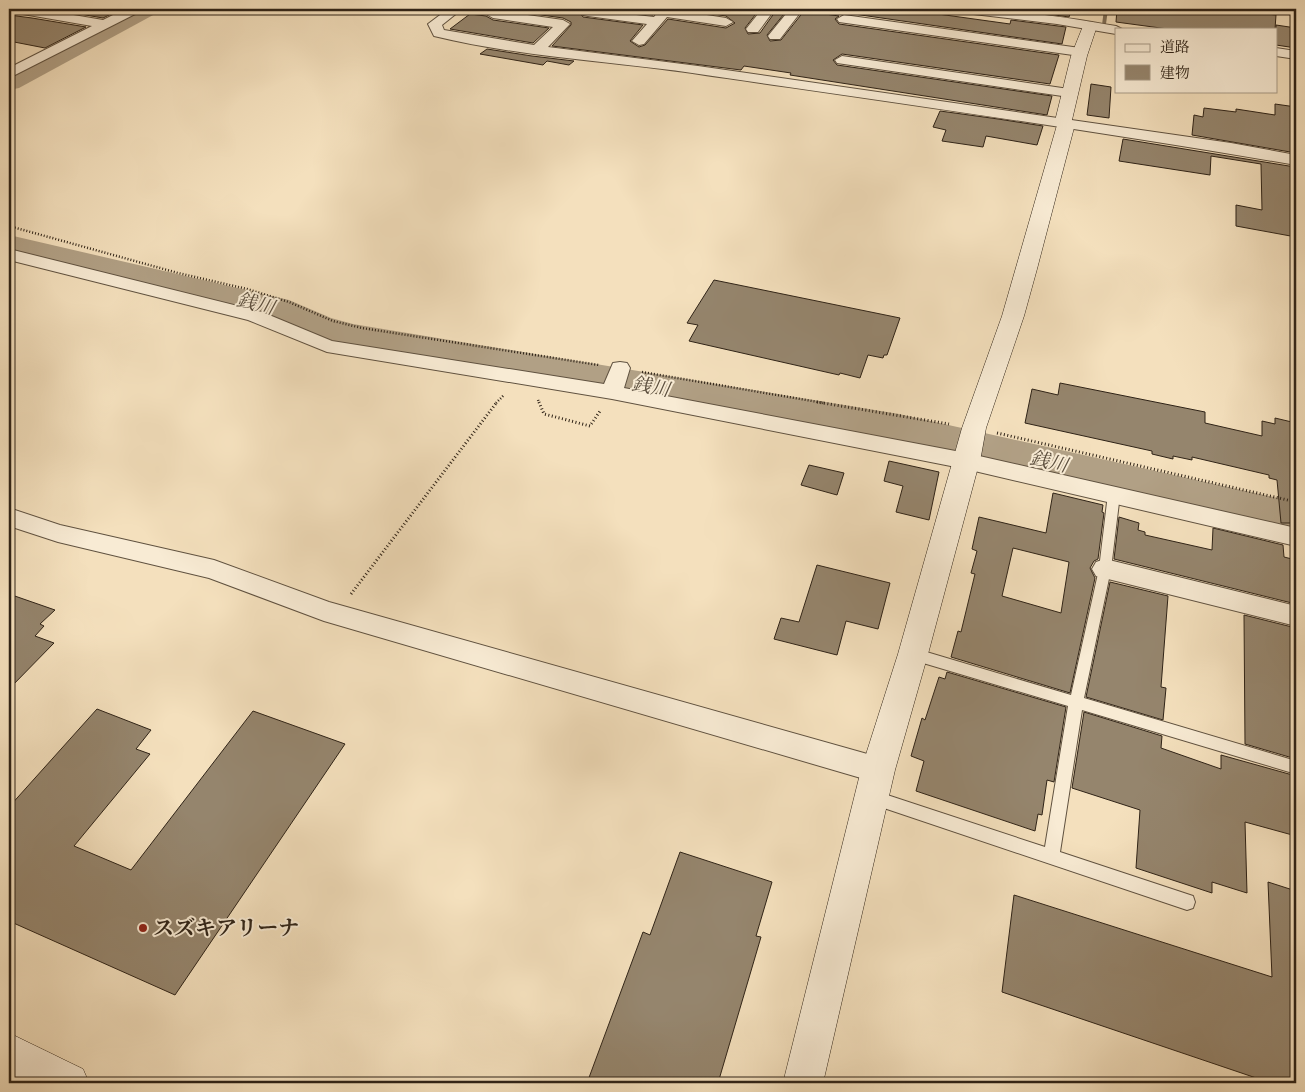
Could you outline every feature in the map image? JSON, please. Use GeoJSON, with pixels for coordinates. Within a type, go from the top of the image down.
{"type":"FeatureCollection","features":[{"type":"Feature","properties":{"kind":"street"},"geometry":{"type":"LineString","coordinates":[[17,9],[105,24]]}},
{"type":"Feature","properties":{"kind":"street"},"geometry":{"type":"LineString","coordinates":[[10,74],[134,9]]}},
{"type":"Feature","properties":{"kind":"street"},"geometry":{"type":"LineString","coordinates":[[456,9],[435,24],[439,33],[500,45],[646,62],[1066,124],[1175,138],[1242,148],[1296,160]]}},
{"type":"Feature","properties":{"kind":"street"},"geometry":{"type":"LineString","coordinates":[[753,29],[770,9]]}},
{"type":"Feature","properties":{"kind":"street"},"geometry":{"type":"LineString","coordinates":[[775,36],[796,9]]}},
{"type":"Feature","properties":{"kind":"street"},"geometry":{"type":"LineString","coordinates":[[965,9],[1058,14],[1090,26],[1115,30]]}},
{"type":"Feature","properties":{"kind":"street"},"geometry":{"type":"LineString","coordinates":[[1278,9],[1296,11]]}},
{"type":"Feature","properties":{"kind":"street"},"geometry":{"type":"LineString","coordinates":[[588,12],[663,14],[726,22]]}},
{"type":"Feature","properties":{"kind":"street"},"geometry":{"type":"LineString","coordinates":[[493,14],[519,13],[563,24],[538,49]]}},
{"type":"Feature","properties":{"kind":"street"},"geometry":{"type":"LineString","coordinates":[[639,41],[663,14]]}},
{"type":"Feature","properties":{"kind":"street"},"geometry":{"type":"LineString","coordinates":[[844,19],[1080,52]]}},
{"type":"Feature","properties":{"kind":"street"},"geometry":{"type":"LineString","coordinates":[[802,1083],[875,783],[913,654],[969,449],[1019,297],[1057,162],[1066,124],[1063,121],[1069,93],[1080,52],[1090,26]]}},
{"type":"Feature","properties":{"kind":"street"},"geometry":{"type":"LineString","coordinates":[[1278,52],[1296,55]]}},
{"type":"Feature","properties":{"kind":"street"},"geometry":{"type":"LineString","coordinates":[[17,54],[40,58]]}},
{"type":"Feature","properties":{"kind":"street"},"geometry":{"type":"LineString","coordinates":[[842,60],[1069,93]]}},
{"type":"Feature","properties":{"kind":"street"},"geometry":{"type":"LineString","coordinates":[[10,74],[29,77]]}},
{"type":"Feature","properties":{"kind":"street"},"geometry":{"type":"LineString","coordinates":[[9,255],[255,316],[327,346],[616,379],[969,449],[1114,494],[1296,537]]}},
{"type":"Feature","properties":{"kind":"street"},"geometry":{"type":"LineString","coordinates":[[9,517],[58,533],[214,570],[333,614],[875,783]]}},
{"type":"Feature","properties":{"kind":"street"},"geometry":{"type":"LineString","coordinates":[[1105,569],[1296,616]]}},
{"type":"Feature","properties":{"kind":"street"},"geometry":{"type":"LineString","coordinates":[[9,1053],[69,1083]]}},
{"type":"Feature","properties":{"kind":"lane"},"geometry":{"type":"LineString","coordinates":[[1051,856],[1076,702],[1105,569],[1114,494]]}},
{"type":"Feature","properties":{"kind":"lane"},"geometry":{"type":"LineString","coordinates":[[913,654],[1296,766]]}},
{"type":"Feature","properties":{"kind":"lane"},"geometry":{"type":"LineString","coordinates":[[875,783],[1051,856],[1187,902]]}},
{"type":"Feature","properties":{"kind":"path"},"geometry":{"type":"LineString","coordinates":[[9,226],[177,274],[247,289],[289,302],[333,321],[616,379],[590,426],[544,414],[534,392]]}},
{"type":"Feature","properties":{"kind":"path"},"geometry":{"type":"LineString","coordinates":[[349,596],[501,396],[508,394]]}},
{"type":"Feature","properties":{"kind":"building"},"geometry":{"type":"Polygon","coordinates":[[[51,9],[121,9],[103,18],[51,9]]]}},
{"type":"Feature","properties":{"kind":"building"},"geometry":{"type":"Polygon","coordinates":[[[498,9],[526,11],[529,9],[581,9],[580,13],[583,17],[643,25],[630,41],[639,47],[645,45],[668,19],[726,28],[735,23],[726,16],[679,9],[759,10],[745,28],[748,34],[760,33],[775,12],[780,9],[788,9],[767,35],[770,41],[781,40],[804,11],[839,16],[835,19],[839,24],[1059,55],[1050,84],[842,54],[833,60],[837,65],[1052,96],[1047,115],[790,75],[791,73],[744,66],[741,70],[552,46],[571,25],[571,22],[563,18],[498,9]]]}},
{"type":"Feature","properties":{"kind":"building"},"geometry":{"type":"Polygon","coordinates":[[[598,9],[658,9],[653,15],[598,9]]]}},
{"type":"Feature","properties":{"kind":"building"},"geometry":{"type":"Polygon","coordinates":[[[850,9],[902,9],[1010,24],[1011,20],[1066,27],[1062,44],[847,13],[850,9]]]}},
{"type":"Feature","properties":{"kind":"building"},"geometry":{"type":"Polygon","coordinates":[[[1013,9],[1072,9],[1069,17],[1013,9]]]}},
{"type":"Feature","properties":{"kind":"building"},"geometry":{"type":"Polygon","coordinates":[[[1117,9],[1224,9],[1276,15],[1275,28],[1161,28],[1116,22],[1117,9]]]}},
{"type":"Feature","properties":{"kind":"building"},"geometry":{"type":"Polygon","coordinates":[[[470,14],[486,16],[493,20],[549,28],[533,43],[450,29],[470,14]]]}},
{"type":"Feature","properties":{"kind":"building"},"geometry":{"type":"Polygon","coordinates":[[[9,15],[86,27],[45,48],[9,41],[9,15]]]}},
{"type":"Feature","properties":{"kind":"building"},"geometry":{"type":"Polygon","coordinates":[[[1276,25],[1296,28],[1296,48],[1278,45],[1278,28],[1276,28],[1276,25]]]}},
{"type":"Feature","properties":{"kind":"building"},"geometry":{"type":"Polygon","coordinates":[[[487,49],[574,61],[569,65],[547,61],[543,65],[480,54],[487,49]]]}},
{"type":"Feature","properties":{"kind":"building"},"geometry":{"type":"Polygon","coordinates":[[[1091,84],[1111,87],[1109,118],[1087,115],[1091,84]]]}},
{"type":"Feature","properties":{"kind":"building"},"geometry":{"type":"Polygon","coordinates":[[[1275,104],[1296,107],[1296,153],[1192,135],[1194,115],[1203,117],[1204,108],[1236,112],[1236,109],[1275,115],[1275,104]]]}},
{"type":"Feature","properties":{"kind":"building"},"geometry":{"type":"Polygon","coordinates":[[[940,111],[1043,126],[1037,145],[986,136],[983,147],[942,141],[946,130],[933,127],[940,111]]]}},
{"type":"Feature","properties":{"kind":"building"},"geometry":{"type":"Polygon","coordinates":[[[1123,139],[1295,167],[1296,237],[1236,226],[1236,205],[1262,210],[1261,164],[1211,156],[1210,175],[1119,161],[1123,139]]]}},
{"type":"Feature","properties":{"kind":"building"},"geometry":{"type":"Polygon","coordinates":[[[714,280],[900,318],[887,355],[884,355],[883,358],[868,355],[860,378],[840,373],[839,375],[689,341],[698,325],[687,323],[714,280]]]}},
{"type":"Feature","properties":{"kind":"building"},"geometry":{"type":"Polygon","coordinates":[[[1060,383],[1205,412],[1205,423],[1262,436],[1262,421],[1275,424],[1275,418],[1296,423],[1296,523],[1281,523],[1277,480],[1269,478],[1269,475],[1192,457],[1192,460],[1173,456],[1173,459],[1152,454],[1152,451],[1025,423],[1032,389],[1058,395],[1060,383]]]}},
{"type":"Feature","properties":{"kind":"building"},"geometry":{"type":"Polygon","coordinates":[[[889,461],[939,472],[929,520],[896,512],[903,486],[884,481],[889,461]]]}},
{"type":"Feature","properties":{"kind":"building"},"geometry":{"type":"Polygon","coordinates":[[[809,465],[844,473],[837,495],[801,485],[809,465]]]}},
{"type":"Feature","properties":{"kind":"building"},"geometry":{"type":"Polygon","coordinates":[[[1053,493],[1103,505],[1102,512],[1104,513],[1098,559],[1094,561],[1090,568],[1095,578],[1070,693],[951,657],[958,631],[961,632],[975,574],[971,573],[977,551],[972,549],[979,517],[1046,533],[1053,493]],[[1013,548],[1002,596],[1061,613],[1069,562],[1013,548]]]}},
{"type":"Feature","properties":{"kind":"building"},"geometry":{"type":"Polygon","coordinates":[[[1119,517],[1139,523],[1138,530],[1145,532],[1145,535],[1212,550],[1213,528],[1283,545],[1284,557],[1296,560],[1296,604],[1114,559],[1119,517]]]}},
{"type":"Feature","properties":{"kind":"building"},"geometry":{"type":"Polygon","coordinates":[[[817,565],[890,583],[878,629],[846,621],[837,655],[774,639],[781,618],[799,622],[817,565]]]}},
{"type":"Feature","properties":{"kind":"building"},"geometry":{"type":"Polygon","coordinates":[[[1110,582],[1168,596],[1161,687],[1166,688],[1163,720],[1086,697],[1110,582]]]}},
{"type":"Feature","properties":{"kind":"building"},"geometry":{"type":"Polygon","coordinates":[[[9,594],[55,610],[40,624],[44,626],[35,636],[54,643],[9,689],[9,594]]]}},
{"type":"Feature","properties":{"kind":"building"},"geometry":{"type":"Polygon","coordinates":[[[1244,615],[1296,628],[1296,759],[1245,744],[1244,615]]]}},
{"type":"Feature","properties":{"kind":"building"},"geometry":{"type":"Polygon","coordinates":[[[947,672],[1066,707],[1054,782],[1047,780],[1042,815],[1038,814],[1035,831],[916,791],[924,761],[911,756],[922,718],[925,720],[939,677],[945,679],[947,672]]]}},
{"type":"Feature","properties":{"kind":"building"},"geometry":{"type":"Polygon","coordinates":[[[97,709],[151,730],[136,749],[150,754],[74,846],[131,870],[253,711],[345,744],[175,995],[9,921],[9,807],[97,709]]]}},
{"type":"Feature","properties":{"kind":"building"},"geometry":{"type":"Polygon","coordinates":[[[1084,712],[1162,736],[1161,748],[1221,769],[1221,755],[1296,776],[1296,836],[1245,822],[1247,893],[1212,882],[1212,893],[1136,868],[1140,810],[1072,788],[1084,712]]]}},
{"type":"Feature","properties":{"kind":"building"},"geometry":{"type":"Polygon","coordinates":[[[680,852],[772,882],[756,936],[761,937],[718,1083],[587,1083],[643,932],[650,935],[680,852]]]}},
{"type":"Feature","properties":{"kind":"building"},"geometry":{"type":"Polygon","coordinates":[[[1268,882],[1296,891],[1296,1083],[1271,1083],[1002,992],[1014,895],[1272,977],[1268,882]]]}},
{"type":"Feature","properties":{"kind":"waterway","name":"銭川"},"geometry":{"type":"LineString","coordinates":[[9,82],[147,9]]}},
{"type":"Feature","properties":{"kind":"waterway"},"geometry":{"type":"LineString","coordinates":[[1106,9],[1104,25],[1115,30]]}},
{"type":"Feature","properties":{"kind":"waterway","name":"銭川"},"geometry":{"type":"LineString","coordinates":[[9,245],[276,308],[318,326],[349,335],[899,427],[1296,518]]}},
{"type":"Feature","properties":{"kind":"place","name":"スズキアリーナ"},"geometry":{"type":"Point","coordinates":[143,928]}}]}
